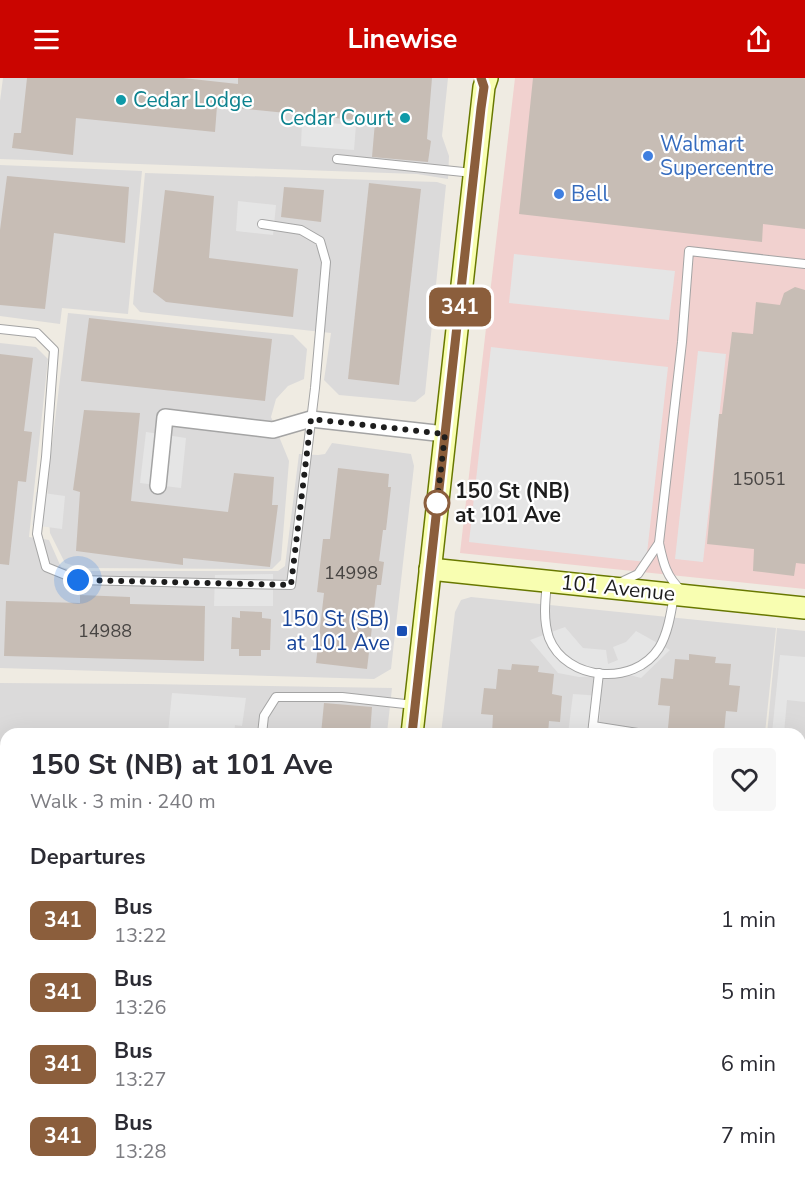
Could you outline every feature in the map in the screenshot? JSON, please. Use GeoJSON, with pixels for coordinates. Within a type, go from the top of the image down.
{"type":"FeatureCollection","features":[{"type":"Feature","properties":{"kind":"main road"},"geometry":{"type":"LineString","coordinates":[[413,728],[484,81]]}},
{"type":"Feature","properties":{"kind":"main road","name":"101 Avenue"},"geometry":{"type":"LineString","coordinates":[[430,569],[805,608]]}},
{"type":"Feature","properties":{"kind":"street"},"geometry":{"type":"LineString","coordinates":[[158,486],[165,417],[273,430],[311,419],[445,434]]}},
{"type":"Feature","properties":{"kind":"lane"},"geometry":{"type":"LineString","coordinates":[[337,159],[474,173]]}},
{"type":"Feature","properties":{"kind":"lane"},"geometry":{"type":"LineString","coordinates":[[0,328],[37,333],[54,350],[46,457],[36,534],[46,567],[78,580],[291,585],[311,419],[326,262],[320,241],[302,230],[262,224]]}},
{"type":"Feature","properties":{"kind":"lane"},"geometry":{"type":"LineString","coordinates":[[547,581],[544,606],[550,638],[558,653],[574,665],[611,675],[630,672],[648,661],[659,648],[681,595],[664,568],[659,543],[682,342],[689,251],[805,264]]}},
{"type":"Feature","properties":{"kind":"lane"},"geometry":{"type":"LineString","coordinates":[[608,587],[638,573],[659,543]]}},
{"type":"Feature","properties":{"kind":"lane"},"geometry":{"type":"LineString","coordinates":[[593,728],[599,673]]}},
{"type":"Feature","properties":{"kind":"lane"},"geometry":{"type":"LineString","coordinates":[[263,728],[264,716],[276,697],[342,697],[416,705]]}},
{"type":"Feature","properties":{"kind":"shaded area"},"geometry":{"type":"Polygon","coordinates":[[[3,78],[448,78],[442,136],[449,156],[448,179],[417,174],[0,159],[0,101],[3,78]]]}},
{"type":"Feature","properties":{"kind":"shaded area"},"geometry":{"type":"Polygon","coordinates":[[[515,78],[805,78],[805,589],[460,553],[515,78]]]}},
{"type":"Feature","properties":{"kind":"shaded area"},"geometry":{"type":"Polygon","coordinates":[[[302,121],[356,125],[354,150],[301,146],[302,121]]]}},
{"type":"Feature","properties":{"kind":"shaded area"},"geometry":{"type":"Polygon","coordinates":[[[0,165],[142,171],[128,314],[62,308],[60,324],[0,316],[0,165]]]}},
{"type":"Feature","properties":{"kind":"shaded area"},"geometry":{"type":"Polygon","coordinates":[[[145,173],[437,182],[446,185],[425,394],[415,402],[339,395],[324,380],[331,333],[140,312],[133,304],[145,173]]]}},
{"type":"Feature","properties":{"kind":"shaded area"},"geometry":{"type":"Polygon","coordinates":[[[238,201],[276,205],[273,235],[236,231],[238,201]]]}},
{"type":"Feature","properties":{"kind":"shaded area"},"geometry":{"type":"Polygon","coordinates":[[[514,254],[675,271],[669,320],[509,303],[514,254]]]}},
{"type":"Feature","properties":{"kind":"shaded area"},"geometry":{"type":"Polygon","coordinates":[[[68,313],[293,335],[307,349],[304,379],[288,386],[276,399],[271,417],[289,461],[281,560],[272,569],[82,568],[65,563],[50,533],[47,486],[68,313]]]}},
{"type":"Feature","properties":{"kind":"shaded area"},"geometry":{"type":"Polygon","coordinates":[[[0,343],[36,347],[48,359],[29,537],[49,540],[61,567],[77,571],[278,571],[285,566],[299,454],[325,454],[332,443],[411,454],[414,466],[391,669],[374,679],[0,668],[0,343]]]}},
{"type":"Feature","properties":{"kind":"shaded area"},"geometry":{"type":"Polygon","coordinates":[[[491,347],[668,367],[646,562],[469,542],[491,347]]]}},
{"type":"Feature","properties":{"kind":"shaded area"},"geometry":{"type":"Polygon","coordinates":[[[698,351],[726,354],[703,562],[675,559],[698,351]]]}},
{"type":"Feature","properties":{"kind":"shaded area"},"geometry":{"type":"Polygon","coordinates":[[[146,432],[186,438],[181,488],[140,483],[146,432]]]}},
{"type":"Feature","properties":{"kind":"shaded area"},"geometry":{"type":"Polygon","coordinates":[[[36,492],[65,496],[62,529],[32,525],[36,492]]]}},
{"type":"Feature","properties":{"kind":"shaded area"},"geometry":{"type":"Polygon","coordinates":[[[273,574],[273,606],[214,606],[215,575],[273,574]]]}},
{"type":"Feature","properties":{"kind":"shaded area"},"geometry":{"type":"Polygon","coordinates":[[[471,597],[776,628],[766,728],[442,728],[455,612],[461,600],[471,597]]]}},
{"type":"Feature","properties":{"kind":"shaded area"},"geometry":{"type":"Polygon","coordinates":[[[565,627],[583,648],[606,650],[608,664],[618,660],[613,647],[626,642],[636,631],[670,650],[641,678],[630,675],[579,677],[558,673],[530,640],[565,627]]]}},
{"type":"Feature","properties":{"kind":"shaded area"},"geometry":{"type":"Polygon","coordinates":[[[777,628],[805,631],[805,728],[768,728],[777,628]]]}},
{"type":"Feature","properties":{"kind":"shaded area"},"geometry":{"type":"Polygon","coordinates":[[[780,655],[805,657],[805,702],[787,700],[784,728],[773,728],[780,655]]]}},
{"type":"Feature","properties":{"kind":"shaded area"},"geometry":{"type":"Polygon","coordinates":[[[0,683],[392,688],[388,728],[0,728],[0,683]]]}},
{"type":"Feature","properties":{"kind":"shaded area"},"geometry":{"type":"Polygon","coordinates":[[[172,693],[246,698],[242,726],[168,728],[172,693]]]}},
{"type":"Feature","properties":{"kind":"shaded area"},"geometry":{"type":"Polygon","coordinates":[[[573,694],[601,696],[599,728],[569,728],[573,694]]]}},
{"type":"Feature","properties":{"kind":"building"},"geometry":{"type":"Polygon","coordinates":[[[27,78],[183,78],[238,84],[238,78],[432,78],[427,139],[431,141],[428,162],[372,157],[375,122],[217,106],[215,132],[76,118],[73,155],[12,148],[14,133],[21,133],[27,78]]]}},
{"type":"Feature","properties":{"kind":"building","name":"Walmart Supercentre"},"geometry":{"type":"Polygon","coordinates":[[[533,78],[805,78],[805,229],[763,224],[762,242],[519,214],[533,78]]]}},
{"type":"Feature","properties":{"kind":"building"},"geometry":{"type":"Polygon","coordinates":[[[7,176],[129,187],[125,243],[54,233],[45,309],[0,305],[0,230],[7,176]]]}},
{"type":"Feature","properties":{"kind":"building"},"geometry":{"type":"Polygon","coordinates":[[[369,183],[421,189],[399,385],[348,379],[369,183]]]}},
{"type":"Feature","properties":{"kind":"building"},"geometry":{"type":"Polygon","coordinates":[[[284,187],[324,190],[321,222],[281,217],[284,187]]]}},
{"type":"Feature","properties":{"kind":"building"},"geometry":{"type":"Polygon","coordinates":[[[165,190],[214,196],[209,258],[298,269],[293,317],[166,302],[153,292],[165,190]]]}},
{"type":"Feature","properties":{"kind":"building"},"geometry":{"type":"Polygon","coordinates":[[[795,287],[805,290],[805,564],[796,563],[794,576],[753,571],[754,549],[707,544],[719,414],[722,414],[732,332],[753,334],[756,302],[780,305],[784,293],[795,287]]]}},
{"type":"Feature","properties":{"kind":"building"},"geometry":{"type":"Polygon","coordinates":[[[89,318],[272,339],[265,401],[81,381],[89,318]]]}},
{"type":"Feature","properties":{"kind":"building"},"geometry":{"type":"Polygon","coordinates":[[[0,354],[33,358],[24,431],[32,432],[26,482],[18,481],[9,565],[0,564],[0,354]]]}},
{"type":"Feature","properties":{"kind":"building"},"geometry":{"type":"Polygon","coordinates":[[[84,410],[140,413],[131,501],[228,512],[234,473],[274,477],[272,505],[278,505],[270,567],[183,558],[183,565],[76,551],[80,492],[73,490],[84,410]]]}},
{"type":"Feature","properties":{"kind":"building"},"geometry":{"type":"Polygon","coordinates":[[[338,468],[389,474],[388,487],[391,487],[386,530],[383,530],[379,561],[384,562],[381,585],[377,585],[367,669],[316,663],[324,593],[317,592],[323,539],[330,539],[338,468]]]}},
{"type":"Feature","properties":{"kind":"building"},"geometry":{"type":"Polygon","coordinates":[[[80,595],[130,597],[130,604],[205,606],[204,661],[4,656],[6,601],[80,603],[80,595]]]}},
{"type":"Feature","properties":{"kind":"building"},"geometry":{"type":"Polygon","coordinates":[[[240,611],[262,612],[262,618],[271,619],[270,650],[261,650],[261,656],[239,656],[239,649],[231,649],[232,617],[240,618],[240,611]]]}},
{"type":"Feature","properties":{"kind":"building"},"geometry":{"type":"Polygon","coordinates":[[[689,654],[716,657],[715,663],[731,664],[729,685],[740,686],[737,712],[726,711],[724,728],[668,728],[670,706],[658,705],[661,678],[673,679],[675,659],[689,660],[689,654]]]}},
{"type":"Feature","properties":{"kind":"building"},"geometry":{"type":"Polygon","coordinates":[[[512,664],[539,666],[538,672],[554,674],[552,694],[562,696],[560,722],[549,721],[548,728],[492,728],[493,715],[481,714],[484,688],[496,689],[498,669],[511,670],[512,664]]]}},
{"type":"Feature","properties":{"kind":"building"},"geometry":{"type":"Polygon","coordinates":[[[324,703],[372,707],[370,728],[322,728],[324,703]]]}},
{"type":"Feature","properties":{"kind":"bus line","name":"341"},"geometry":{"type":"LineString","coordinates":[[413,728],[484,87],[481,78]]}},
{"type":"Feature","properties":{"kind":"place","name":"Cedar Lodge"},"geometry":{"type":"Point","coordinates":[121,100]}},
{"type":"Feature","properties":{"kind":"place","name":"Cedar Court"},"geometry":{"type":"Point","coordinates":[405,118]}},
{"type":"Feature","properties":{"kind":"place","name":"Walmart Supercentre"},"geometry":{"type":"Point","coordinates":[648,156]}},
{"type":"Feature","properties":{"kind":"place","name":"Bell"},"geometry":{"type":"Point","coordinates":[559,194]}},
{"type":"Feature","properties":{"kind":"place","name":"150 St (NB) at 101 Ave"},"geometry":{"type":"Point","coordinates":[437,503]}},
{"type":"Feature","properties":{"kind":"place","name":"150 St (SB) at 101 Ave"},"geometry":{"type":"Point","coordinates":[402,631]}},
{"type":"Feature","properties":{"kind":"route"},"geometry":{"type":"LineString","coordinates":[[78,580],[291,585],[311,419],[445,434],[437,503]]}}]}
